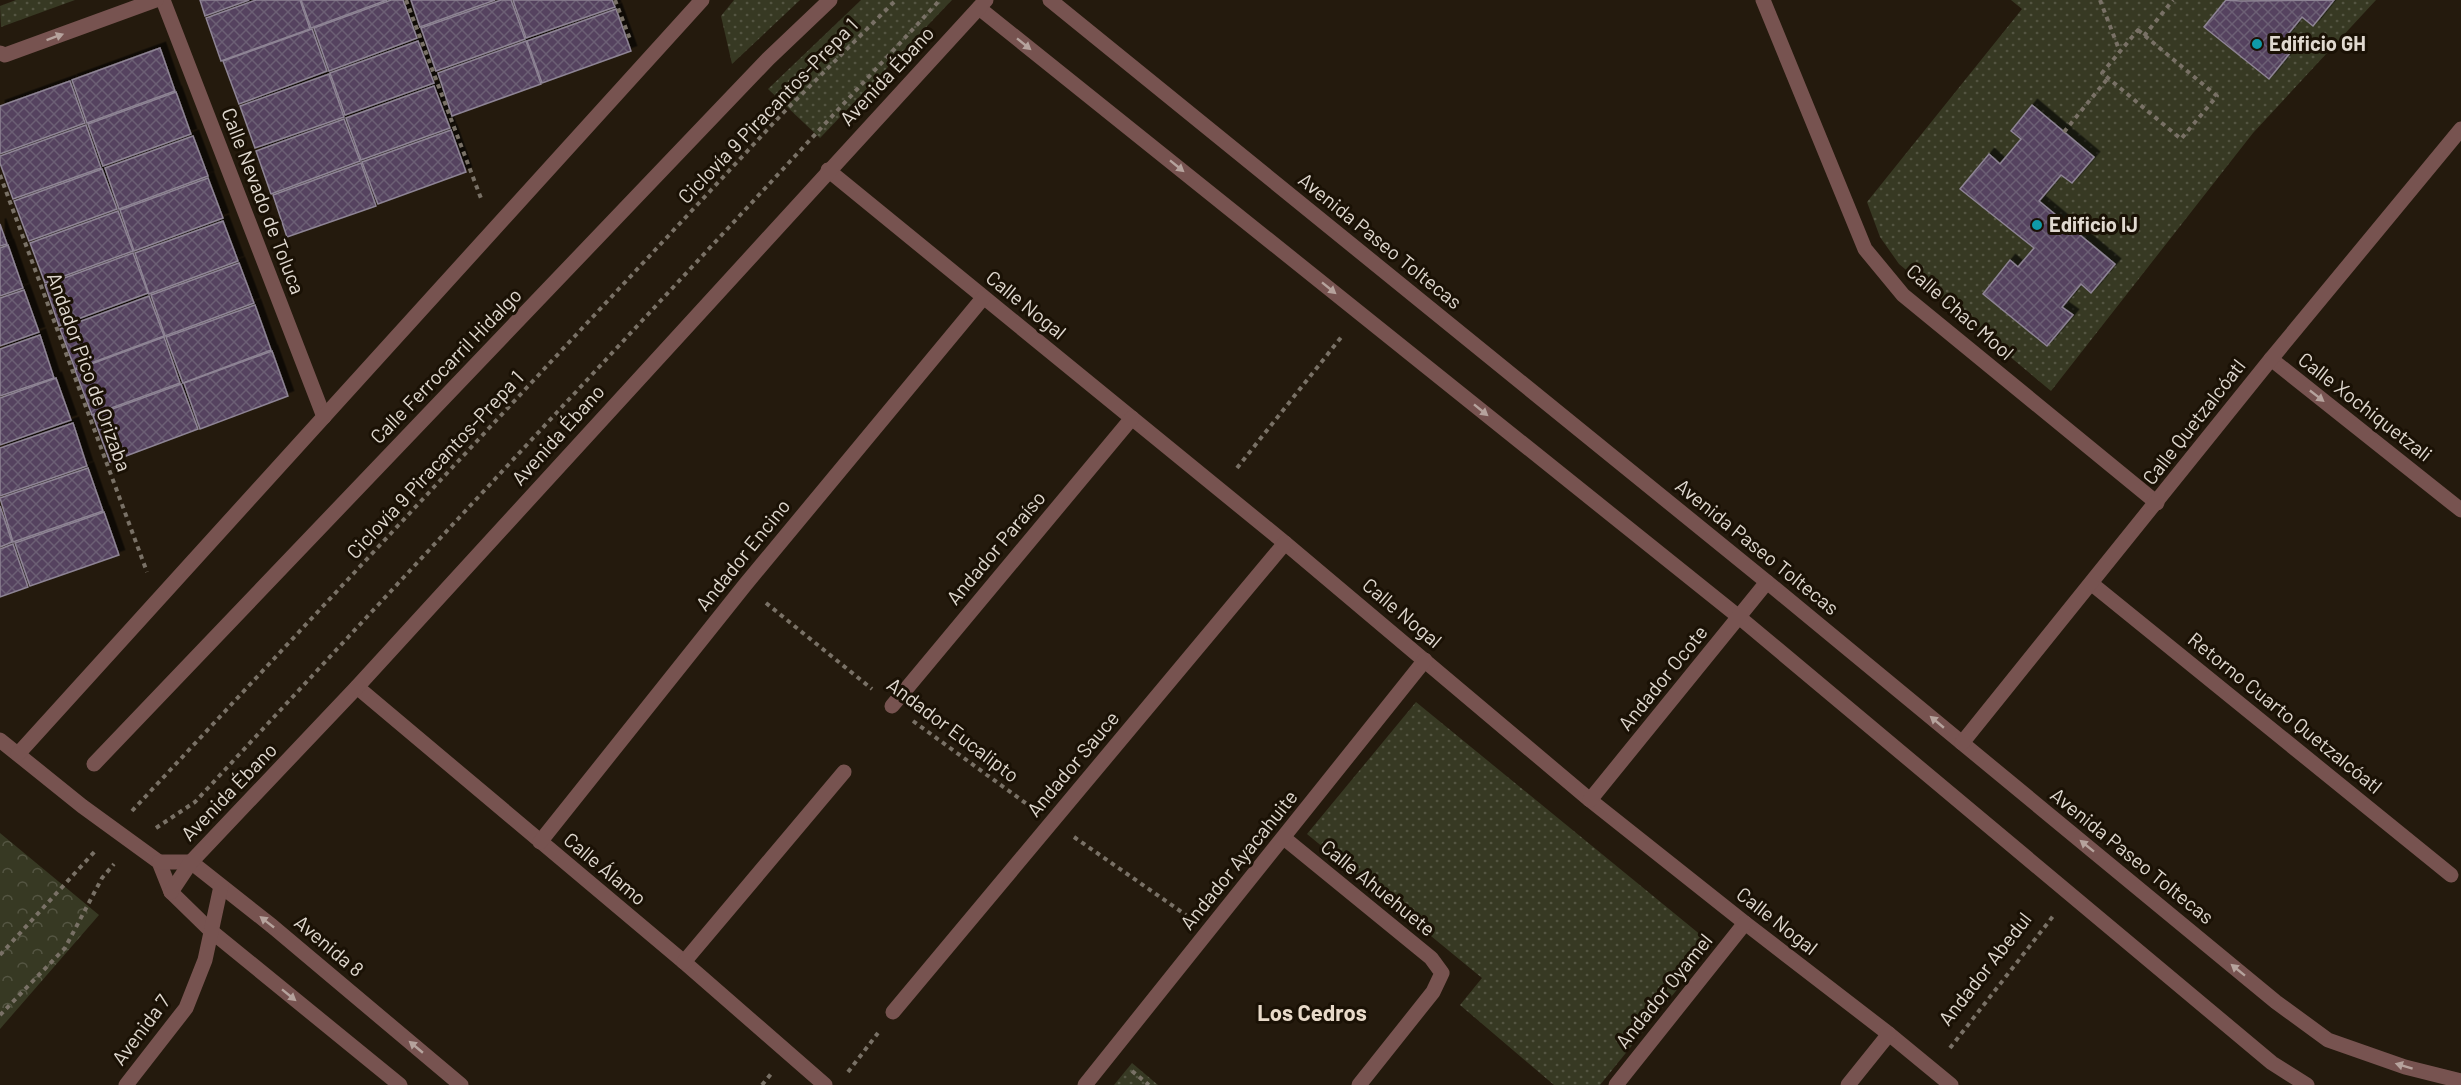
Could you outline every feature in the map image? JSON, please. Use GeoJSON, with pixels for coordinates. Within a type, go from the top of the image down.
{"type":"FeatureCollection","features":[{"type":"Feature","properties":{"kind":"street"},"geometry":{"type":"LineString","coordinates":[[0,53],[5,55],[156,0]]}},
{"type":"Feature","properties":{"kind":"street","name":"Calle Nevado de Toluca"},"geometry":{"type":"LineString","coordinates":[[163,0],[324,417]]}},
{"type":"Feature","properties":{"kind":"street"},"geometry":{"type":"LineString","coordinates":[[18,754],[702,0]]}},
{"type":"Feature","properties":{"kind":"street","name":"Calle Ferrocarril Hidalgo"},"geometry":{"type":"LineString","coordinates":[[94,764],[760,68],[830,0]]}},
{"type":"Feature","properties":{"kind":"street","name":"Avenida Paseo Toltecas"},"geometry":{"type":"LineString","coordinates":[[1050,0],[1767,582],[2276,1002],[2328,1040],[2405,1067],[2461,1081]]}},
{"type":"Feature","properties":{"kind":"street","name":"Calle Chac Mool"},"geometry":{"type":"LineString","coordinates":[[1763,0],[1865,249],[1903,295],[2157,504]]}},
{"type":"Feature","properties":{"kind":"street"},"geometry":{"type":"LineString","coordinates":[[983,4],[1360,312],[1740,617],[2272,1064],[2307,1085]]}},
{"type":"Feature","properties":{"kind":"street","name":"Avenida Ébano"},"geometry":{"type":"LineString","coordinates":[[171,892],[191,862],[357,687],[828,170],[983,4]]}},
{"type":"Feature","properties":{"kind":"street","name":"Calle Quetzalcóatl"},"geometry":{"type":"LineString","coordinates":[[1962,744],[2157,504],[2271,359],[2461,129]]}},
{"type":"Feature","properties":{"kind":"street","name":"Calle Nogal"},"geometry":{"type":"LineString","coordinates":[[828,170],[1285,543],[1590,800],[1951,1085]]}},
{"type":"Feature","properties":{"kind":"street","name":"Andador Encino"},"geometry":{"type":"LineString","coordinates":[[540,842],[745,585],[983,298]]}},
{"type":"Feature","properties":{"kind":"street","name":"Calle Xochiquetzali"},"geometry":{"type":"LineString","coordinates":[[2271,359],[2461,510]]}},
{"type":"Feature","properties":{"kind":"street","name":"Andador Paraíso"},"geometry":{"type":"LineString","coordinates":[[892,706],[1132,418]]}},
{"type":"Feature","properties":{"kind":"street","name":"Andador Sauce"},"geometry":{"type":"LineString","coordinates":[[893,1012],[1285,543]]}},
{"type":"Feature","properties":{"kind":"street","name":"Andador Ocote"},"geometry":{"type":"LineString","coordinates":[[1590,800],[1767,582]]}},
{"type":"Feature","properties":{"kind":"street","name":"Retorno Cuarto Quetzalcóatl"},"geometry":{"type":"LineString","coordinates":[[2092,584],[2451,875]]}},
{"type":"Feature","properties":{"kind":"street","name":"Andador Ayacahuite"},"geometry":{"type":"LineString","coordinates":[[1085,1085],[1425,660]]}},
{"type":"Feature","properties":{"kind":"street","name":"Calle Álamo"},"geometry":{"type":"LineString","coordinates":[[357,687],[825,1085]]}},
{"type":"Feature","properties":{"kind":"street"},"geometry":{"type":"LineString","coordinates":[[0,740],[114,830],[159,862],[171,892],[211,931],[400,1085]]}},
{"type":"Feature","properties":{"kind":"street"},"geometry":{"type":"LineString","coordinates":[[684,963],[844,772]]}},
{"type":"Feature","properties":{"kind":"street","name":"Calle Ahuehuete"},"geometry":{"type":"LineString","coordinates":[[1284,838],[1431,958],[1442,973],[1433,992],[1359,1085]]}},
{"type":"Feature","properties":{"kind":"street"},"geometry":{"type":"LineString","coordinates":[[159,862],[191,862]]}},
{"type":"Feature","properties":{"kind":"street","name":"Avenida 8"},"geometry":{"type":"LineString","coordinates":[[191,862],[273,926],[461,1085]]}},
{"type":"Feature","properties":{"kind":"street","name":"Avenida 7"},"geometry":{"type":"LineString","coordinates":[[126,1085],[186,1008],[205,960],[221,886]]}},
{"type":"Feature","properties":{"kind":"street","name":"Andador Oyamel"},"geometry":{"type":"LineString","coordinates":[[1616,1085],[1745,923]]}},
{"type":"Feature","properties":{"kind":"street"},"geometry":{"type":"LineString","coordinates":[[1848,1085],[1889,1034]]}},
{"type":"Feature","properties":{"kind":"path"},"geometry":{"type":"LineString","coordinates":[[406,0],[486,212]]}},
{"type":"Feature","properties":{"kind":"path"},"geometry":{"type":"LineString","coordinates":[[615,0],[631,42]]}},
{"type":"Feature","properties":{"kind":"path","name":"Ciclovía 9 Piracantos-Prepa 1"},"geometry":{"type":"LineString","coordinates":[[0,955],[781,115],[896,0]]}},
{"type":"Feature","properties":{"kind":"path"},"geometry":{"type":"LineString","coordinates":[[0,1015],[65,948],[102,878],[132,843],[195,802],[940,0]]}},
{"type":"Feature","properties":{"kind":"path"},"geometry":{"type":"LineString","coordinates":[[2100,0],[2120,52]]}},
{"type":"Feature","properties":{"kind":"path"},"geometry":{"type":"LineString","coordinates":[[2144,36],[2173,0]]}},
{"type":"Feature","properties":{"kind":"path"},"geometry":{"type":"LineString","coordinates":[[2138,30],[2144,36],[2217,96],[2181,139],[2102,73],[2138,30]]}},
{"type":"Feature","properties":{"kind":"path"},"geometry":{"type":"LineString","coordinates":[[2064,132],[2108,78]]}},
{"type":"Feature","properties":{"kind":"path","name":"Andador Pico de Orizaba"},"geometry":{"type":"LineString","coordinates":[[0,175],[150,579]]}},
{"type":"Feature","properties":{"kind":"path"},"geometry":{"type":"LineString","coordinates":[[1220,490],[1360,312]]}},
{"type":"Feature","properties":{"kind":"path","name":"Andador Eucalipto"},"geometry":{"type":"LineString","coordinates":[[745,585],[892,706],[1052,822],[1209,931]]}},
{"type":"Feature","properties":{"kind":"path","name":"Andador Abedul"},"geometry":{"type":"LineString","coordinates":[[1932,1070],[2071,894]]}},
{"type":"Feature","properties":{"kind":"path"},"geometry":{"type":"LineString","coordinates":[[846,1076],[893,1012]]}},
{"type":"Feature","properties":{"kind":"green space"},"geometry":{"type":"Polygon","coordinates":[[[16,0],[75,0],[1,27],[0,6],[16,0]]]}},
{"type":"Feature","properties":{"kind":"green space"},"geometry":{"type":"Polygon","coordinates":[[[734,0],[800,0],[732,64],[721,16],[734,0]]]}},
{"type":"Feature","properties":{"kind":"green space"},"geometry":{"type":"Polygon","coordinates":[[[861,0],[952,0],[820,138],[768,89],[861,0]]]}},
{"type":"Feature","properties":{"kind":"green space"},"geometry":{"type":"Polygon","coordinates":[[[2011,0],[2376,0],[2253,133],[2051,391],[1899,264],[1880,237],[1867,202],[2022,9],[2011,0]]]}},
{"type":"Feature","properties":{"kind":"green space"},"geometry":{"type":"Polygon","coordinates":[[[1416,702],[1713,945],[1600,1085],[1554,1085],[1460,1005],[1482,978],[1307,834],[1416,702]]]}},
{"type":"Feature","properties":{"kind":"green space"},"geometry":{"type":"Polygon","coordinates":[[[0,833],[99,915],[0,1029],[0,833]]]}},
{"type":"Feature","properties":{"kind":"green space"},"geometry":{"type":"Polygon","coordinates":[[[1132,1063],[1158,1085],[1114,1085],[1132,1063]]]}},
{"type":"Feature","properties":{"kind":"building"},"geometry":{"type":"Polygon","coordinates":[[[200,0],[249,0],[205,16],[200,0]]]}},
{"type":"Feature","properties":{"kind":"building"},"geometry":{"type":"Polygon","coordinates":[[[256,0],[300,0],[310,29],[221,61],[206,18],[256,0]]]}},
{"type":"Feature","properties":{"kind":"building"},"geometry":{"type":"Polygon","coordinates":[[[301,0],[387,0],[311,28],[301,0]]]}},
{"type":"Feature","properties":{"kind":"building"},"geometry":{"type":"Polygon","coordinates":[[[391,0],[403,0],[417,38],[329,71],[314,28],[391,0]]]}},
{"type":"Feature","properties":{"kind":"building"},"geometry":{"type":"Polygon","coordinates":[[[411,0],[495,0],[420,27],[411,0]]]}},
{"type":"Feature","properties":{"kind":"building"},"geometry":{"type":"Polygon","coordinates":[[[501,0],[511,0],[525,39],[436,71],[421,28],[501,0]]]}},
{"type":"Feature","properties":{"kind":"building"},"geometry":{"type":"Polygon","coordinates":[[[513,0],[612,0],[615,7],[526,38],[513,0]]]}},
{"type":"Feature","properties":{"kind":"building","name":"Edificio GH"},"geometry":{"type":"Polygon","coordinates":[[[2226,0],[2334,0],[2313,26],[2302,17],[2284,39],[2294,48],[2269,79],[2204,27],[2226,0]]]}},
{"type":"Feature","properties":{"kind":"building"},"geometry":{"type":"Polygon","coordinates":[[[616,9],[631,51],[542,83],[527,41],[616,9]]]}},
{"type":"Feature","properties":{"kind":"building"},"geometry":{"type":"Polygon","coordinates":[[[312,29],[327,71],[239,104],[223,61],[312,29]]]}},
{"type":"Feature","properties":{"kind":"building"},"geometry":{"type":"Polygon","coordinates":[[[418,41],[434,83],[345,115],[330,73],[418,41]]]}},
{"type":"Feature","properties":{"kind":"building"},"geometry":{"type":"Polygon","coordinates":[[[526,41],[541,84],[452,116],[438,73],[526,41]]]}},
{"type":"Feature","properties":{"kind":"building"},"geometry":{"type":"Polygon","coordinates":[[[160,48],[175,91],[87,123],[72,80],[160,48]]]}},
{"type":"Feature","properties":{"kind":"building"},"geometry":{"type":"Polygon","coordinates":[[[329,74],[344,117],[255,148],[240,106],[329,74]]]}},
{"type":"Feature","properties":{"kind":"building"},"geometry":{"type":"Polygon","coordinates":[[[70,81],[85,123],[0,154],[0,106],[70,81]]]}},
{"type":"Feature","properties":{"kind":"building"},"geometry":{"type":"Polygon","coordinates":[[[434,86],[450,128],[361,160],[346,118],[434,86]]]}},
{"type":"Feature","properties":{"kind":"building"},"geometry":{"type":"Polygon","coordinates":[[[176,92],[191,134],[103,166],[88,124],[176,92]]]}},
{"type":"Feature","properties":{"kind":"building","name":"Edificio IJ"},"geometry":{"type":"Polygon","coordinates":[[[2032,105],[2094,157],[2072,183],[2061,175],[2039,201],[2115,264],[2091,293],[2081,284],[2062,307],[2073,315],[2047,346],[1983,294],[2010,260],[2018,267],[2034,248],[1960,189],[1989,154],[2000,164],[2021,139],[2011,131],[2032,105]]]}},
{"type":"Feature","properties":{"kind":"building"},"geometry":{"type":"Polygon","coordinates":[[[344,119],[360,161],[271,194],[256,151],[344,119]]]}},
{"type":"Feature","properties":{"kind":"building"},"geometry":{"type":"Polygon","coordinates":[[[86,125],[101,168],[13,199],[0,163],[0,156],[86,125]]]}},
{"type":"Feature","properties":{"kind":"building"},"geometry":{"type":"Polygon","coordinates":[[[451,130],[466,172],[378,204],[362,162],[451,130]]]}},
{"type":"Feature","properties":{"kind":"building"},"geometry":{"type":"Polygon","coordinates":[[[193,136],[208,176],[119,209],[105,168],[193,136]]]}},
{"type":"Feature","properties":{"kind":"building"},"geometry":{"type":"Polygon","coordinates":[[[361,163],[376,206],[287,237],[273,195],[361,163]]]}},
{"type":"Feature","properties":{"kind":"building"},"geometry":{"type":"Polygon","coordinates":[[[102,169],[117,209],[29,241],[14,201],[102,169]]]}},
{"type":"Feature","properties":{"kind":"building"},"geometry":{"type":"Polygon","coordinates":[[[208,178],[223,218],[134,251],[120,210],[208,178]]]}},
{"type":"Feature","properties":{"kind":"building"},"geometry":{"type":"Polygon","coordinates":[[[118,211],[133,251],[45,283],[30,243],[118,211]]]}},
{"type":"Feature","properties":{"kind":"building"},"geometry":{"type":"Polygon","coordinates":[[[223,221],[238,261],[149,294],[135,253],[223,221]]]}},
{"type":"Feature","properties":{"kind":"building"},"geometry":{"type":"Polygon","coordinates":[[[0,224],[7,244],[0,246],[0,224]]]}},
{"type":"Feature","properties":{"kind":"building"},"geometry":{"type":"Polygon","coordinates":[[[8,245],[23,288],[0,296],[0,248],[8,245]]]}},
{"type":"Feature","properties":{"kind":"building"},"geometry":{"type":"Polygon","coordinates":[[[133,253],[148,293],[59,326],[45,285],[133,253]]]}},
{"type":"Feature","properties":{"kind":"building"},"geometry":{"type":"Polygon","coordinates":[[[239,263],[254,303],[165,336],[151,295],[239,263]]]}},
{"type":"Feature","properties":{"kind":"building"},"geometry":{"type":"Polygon","coordinates":[[[24,290],[39,332],[0,346],[0,298],[24,290]]]}},
{"type":"Feature","properties":{"kind":"building"},"geometry":{"type":"Polygon","coordinates":[[[149,296],[164,336],[75,369],[60,329],[149,296]]]}},
{"type":"Feature","properties":{"kind":"building"},"geometry":{"type":"Polygon","coordinates":[[[255,305],[271,350],[183,383],[166,337],[255,305]]]}},
{"type":"Feature","properties":{"kind":"building"},"geometry":{"type":"Polygon","coordinates":[[[40,335],[54,378],[0,396],[0,349],[40,335]]]}},
{"type":"Feature","properties":{"kind":"building"},"geometry":{"type":"Polygon","coordinates":[[[164,337],[180,383],[92,415],[75,370],[164,337]]]}},
{"type":"Feature","properties":{"kind":"building"},"geometry":{"type":"Polygon","coordinates":[[[272,351],[288,396],[200,429],[184,383],[272,351]]]}},
{"type":"Feature","properties":{"kind":"building"},"geometry":{"type":"Polygon","coordinates":[[[56,378],[71,420],[0,445],[0,398],[56,378]]]}},
{"type":"Feature","properties":{"kind":"building"},"geometry":{"type":"Polygon","coordinates":[[[181,384],[198,429],[110,462],[93,416],[181,384]]]}},
{"type":"Feature","properties":{"kind":"building"},"geometry":{"type":"Polygon","coordinates":[[[73,423],[87,466],[0,496],[0,448],[73,423]]]}},
{"type":"Feature","properties":{"kind":"building"},"geometry":{"type":"Polygon","coordinates":[[[88,468],[103,511],[13,542],[0,498],[88,468]]]}},
{"type":"Feature","properties":{"kind":"building"},"geometry":{"type":"Polygon","coordinates":[[[0,506],[12,542],[0,547],[0,506]]]}},
{"type":"Feature","properties":{"kind":"building"},"geometry":{"type":"Polygon","coordinates":[[[104,512],[119,555],[30,586],[15,543],[104,512]]]}},
{"type":"Feature","properties":{"kind":"building"},"geometry":{"type":"Polygon","coordinates":[[[13,544],[28,587],[0,597],[0,549],[13,544]]]}},
{"type":"Feature","properties":{"kind":"place","name":"Edificio GH"},"geometry":{"type":"Point","coordinates":[2257,44]}},
{"type":"Feature","properties":{"kind":"place","name":"Edificio IJ"},"geometry":{"type":"Point","coordinates":[2037,225]}},
{"type":"Feature","properties":{"kind":"district","name":"Los Cedros"},"geometry":{"type":"Point","coordinates":[1312,1013]}}]}
